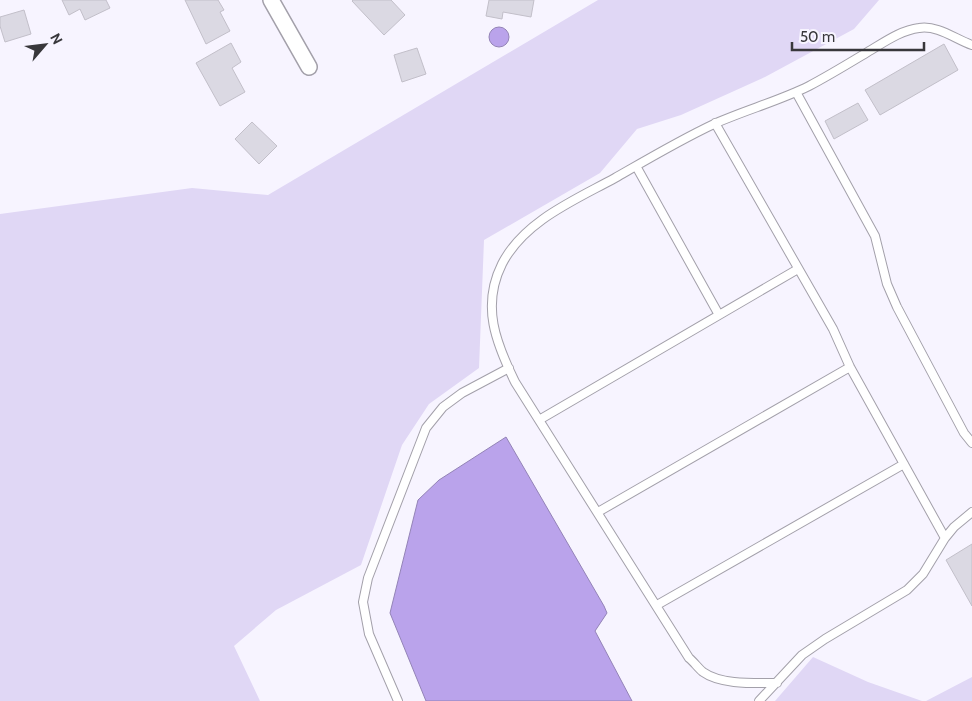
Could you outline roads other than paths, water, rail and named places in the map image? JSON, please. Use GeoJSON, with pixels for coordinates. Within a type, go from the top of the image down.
{"type":"FeatureCollection","features":[{"type":"Feature","properties":{"kind":"street"},"geometry":{"type":"LineString","coordinates":[[271,0],[309,66]]}},
{"type":"Feature","properties":{"kind":"lane"},"geometry":{"type":"LineString","coordinates":[[777,684],[725,680],[704,672],[689,658],[658,605],[515,382],[500,351],[492,319],[493,286],[503,263],[521,238],[543,219],[675,143],[715,123],[822,80],[894,37],[919,28],[936,28],[972,45]]}},
{"type":"Feature","properties":{"kind":"lane"},"geometry":{"type":"LineString","coordinates":[[796,92],[875,236],[886,284],[897,307],[964,432],[972,443]]}},
{"type":"Feature","properties":{"kind":"lane"},"geometry":{"type":"LineString","coordinates":[[715,123],[832,329],[850,367],[945,538]]}},
{"type":"Feature","properties":{"kind":"lane"},"geometry":{"type":"LineString","coordinates":[[636,166],[719,315]]}},
{"type":"Feature","properties":{"kind":"lane"},"geometry":{"type":"LineString","coordinates":[[540,420],[798,269]]}},
{"type":"Feature","properties":{"kind":"lane"},"geometry":{"type":"LineString","coordinates":[[598,512],[850,367]]}},
{"type":"Feature","properties":{"kind":"lane"},"geometry":{"type":"LineString","coordinates":[[398,701],[369,634],[363,602],[368,578],[426,428],[443,407],[462,393],[508,368]]}},
{"type":"Feature","properties":{"kind":"lane"},"geometry":{"type":"LineString","coordinates":[[658,605],[904,464]]}},
{"type":"Feature","properties":{"kind":"lane"},"geometry":{"type":"LineString","coordinates":[[759,701],[777,684],[802,655],[907,590],[923,574],[954,527],[972,512]]}}]}
